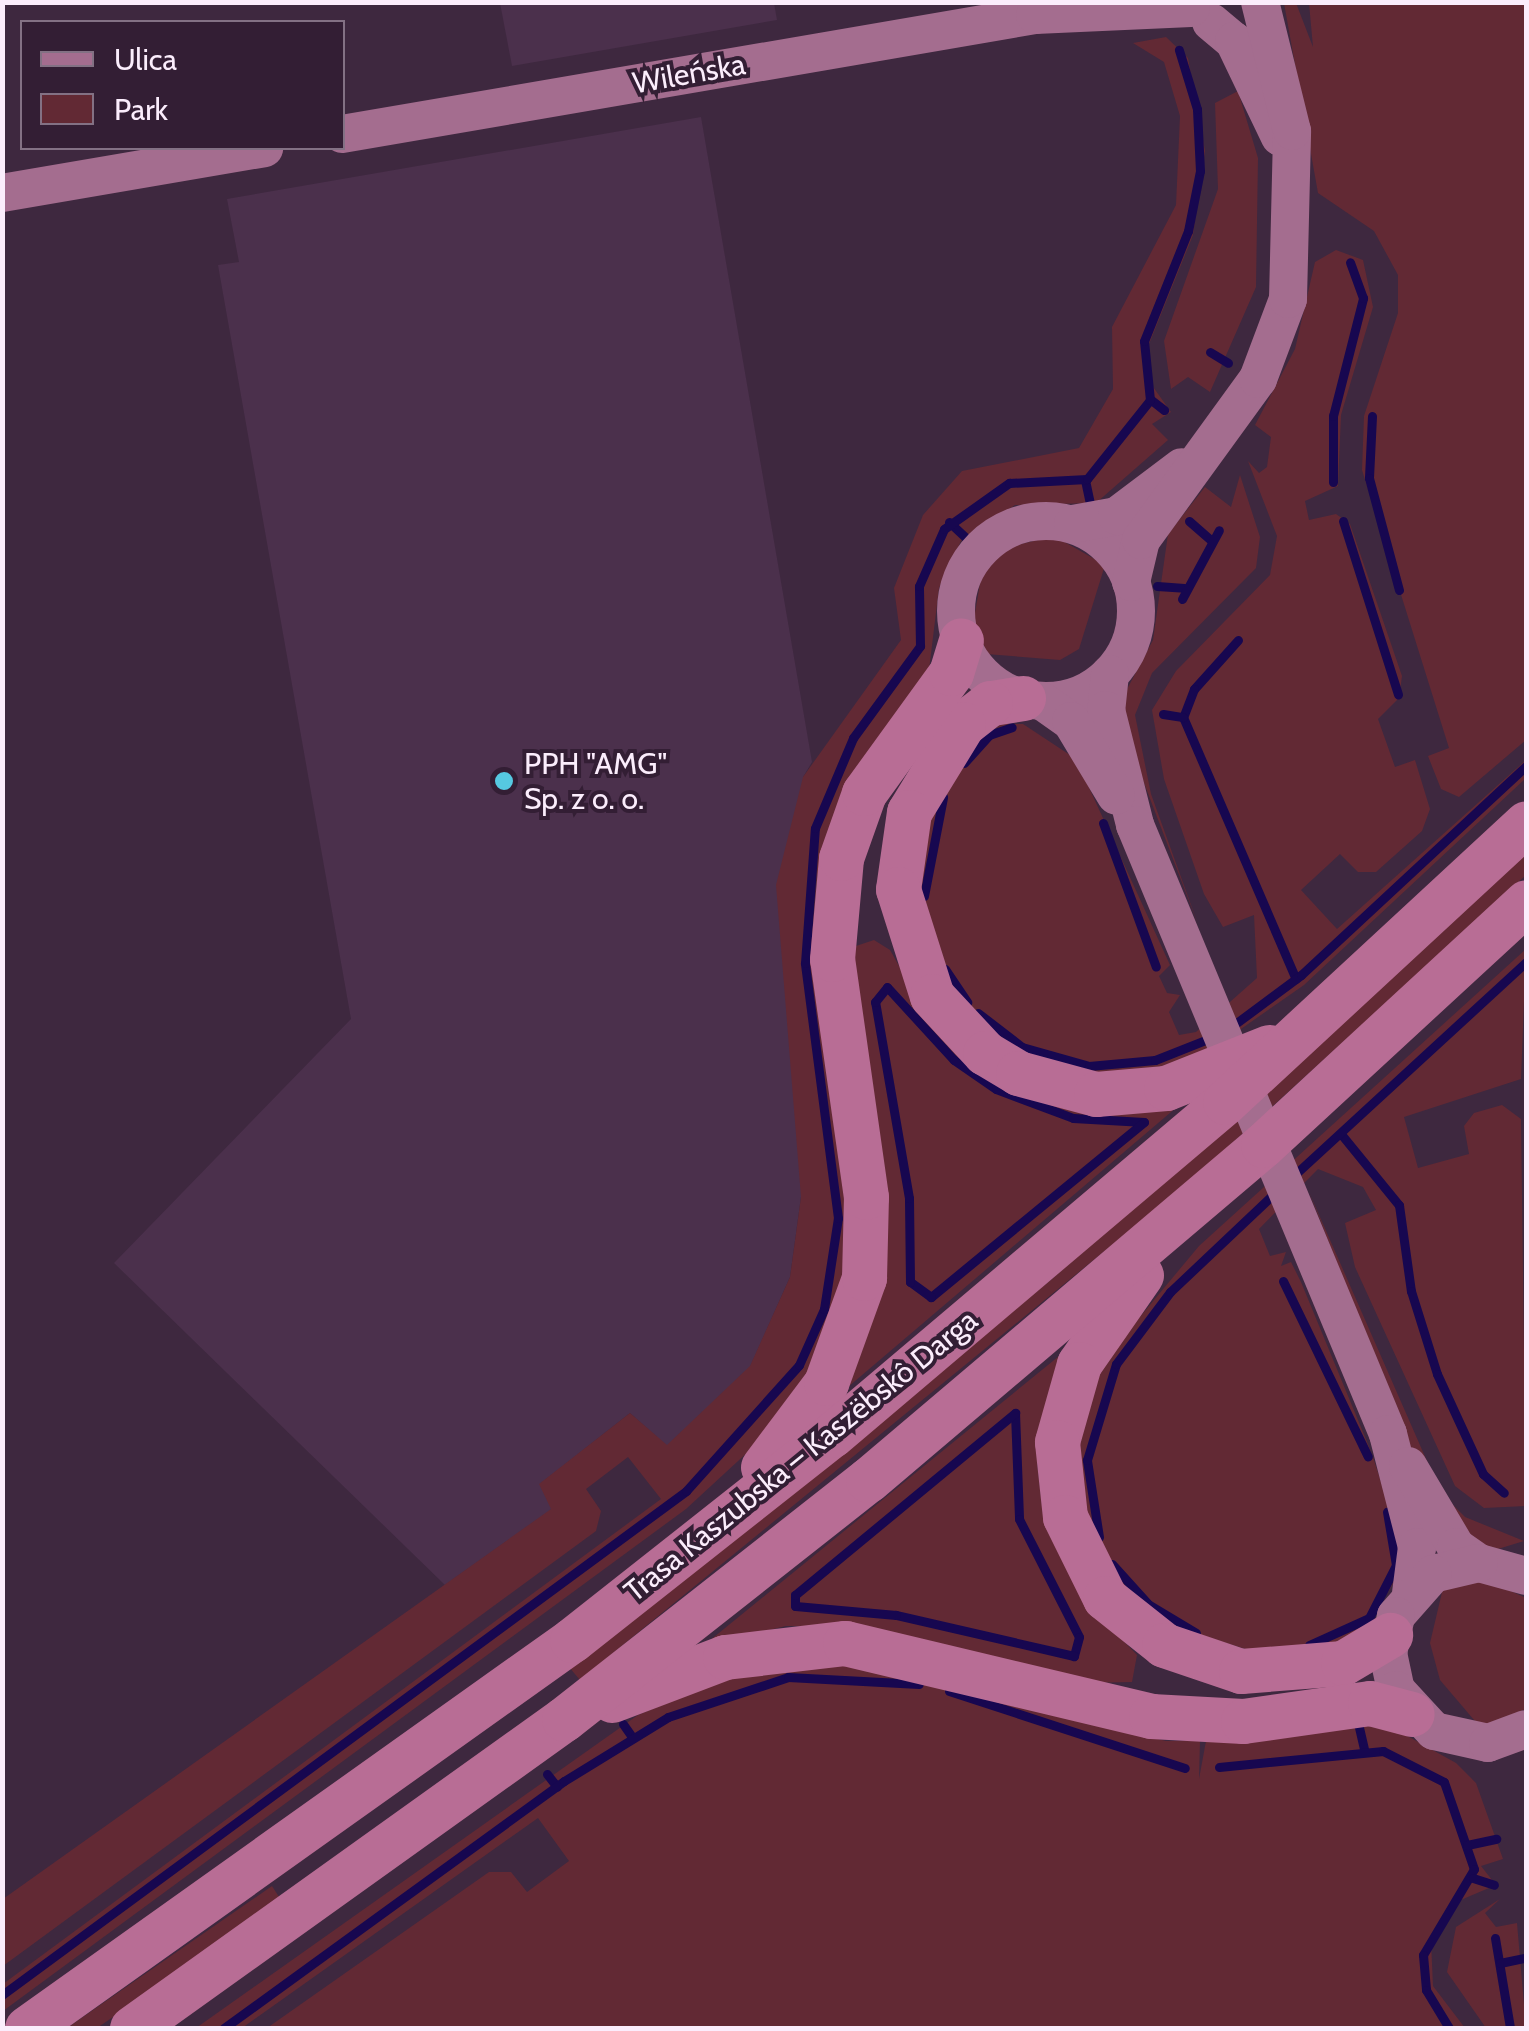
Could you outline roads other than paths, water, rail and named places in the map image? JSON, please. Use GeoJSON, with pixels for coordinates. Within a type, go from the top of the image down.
{"type":"FeatureCollection","features":[{"type":"Feature","properties":{"kind":"highway"},"geometry":{"type":"LineString","coordinates":[[716,1526],[817,1397],[855,1318],[866,1197],[835,998],[834,895],[864,793],[951,673],[961,640]]}},
{"type":"Feature","properties":{"kind":"highway"},"geometry":{"type":"LineString","coordinates":[[1033,699],[990,703],[943,749],[900,852],[902,924],[932,996],[956,1026],[1018,1073],[1096,1094],[1166,1088],[1299,1034]]}},
{"type":"Feature","properties":{"kind":"highway","name":"Trasa Kaszubska – Kaszëbskô Darga"},"geometry":{"type":"LineString","coordinates":[[27,2028],[260,1869],[716,1526],[987,1307],[1299,1034],[1526,822]]}},
{"type":"Feature","properties":{"kind":"highway","name":"Trasa Kaszubska – Kaszëbskô Darga"},"geometry":{"type":"LineString","coordinates":[[132,2028],[564,1718],[868,1480],[1197,1202],[1526,902]]}},
{"type":"Feature","properties":{"kind":"highway"},"geometry":{"type":"LineString","coordinates":[[1197,1202],[1096,1334],[1065,1402],[1057,1480],[1078,1554],[1133,1624],[1202,1663],[1280,1674],[1320,1668],[1362,1656],[1390,1634]]}},
{"type":"Feature","properties":{"kind":"highway"},"geometry":{"type":"LineString","coordinates":[[564,1718],[725,1657],[845,1642],[1151,1716],[1282,1718],[1370,1703],[1412,1714]]}},
{"type":"Feature","properties":{"kind":"main road"},"geometry":{"type":"LineString","coordinates":[[1197,11],[1236,21],[1258,2],[1286,84],[1296,236],[1284,316],[1258,379],[1142,540],[1131,582],[1135,628],[1110,674],[1106,710],[1135,825],[1388,1434],[1417,1547],[1412,1593]]}},
{"type":"Feature","properties":{"kind":"main road","name":"Wileńska"},"geometry":{"type":"LineString","coordinates":[[345,133],[1051,9],[1197,11]]}},
{"type":"Feature","properties":{"kind":"main road"},"geometry":{"type":"LineString","coordinates":[[1197,11],[1249,68],[1294,178]]}},
{"type":"Feature","properties":{"kind":"main road"},"geometry":{"type":"LineString","coordinates":[[2,193],[252,150]]}},
{"type":"Feature","properties":{"kind":"main road"},"geometry":{"type":"LineString","coordinates":[[1135,825],[1071,721],[988,680],[961,640],[957,592],[985,544],[1018,525],[1073,524],[1117,516],[1208,448]]}},
{"type":"Feature","properties":{"kind":"main road"},"geometry":{"type":"LineString","coordinates":[[1073,524],[1106,543],[1131,582]]}},
{"type":"Feature","properties":{"kind":"main road"},"geometry":{"type":"LineString","coordinates":[[1033,699],[1080,694],[1110,674]]}},
{"type":"Feature","properties":{"kind":"main road"},"geometry":{"type":"LineString","coordinates":[[1388,1434],[1456,1546],[1484,1563],[1526,1576]]}},
{"type":"Feature","properties":{"kind":"main road"},"geometry":{"type":"LineString","coordinates":[[1526,1548],[1484,1563],[1433,1574],[1412,1593],[1390,1634],[1390,1673],[1412,1714],[1470,1743],[1526,1729]]}},
{"type":"Feature","properties":{"kind":"waterway"},"geometry":{"type":"LineString","coordinates":[[2,1995],[686,1491],[799,1365],[824,1309],[838,1218],[805,963],[815,828],[853,738],[920,646],[919,586],[944,529],[1009,483],[1087,479],[1150,400],[1144,341],[1188,231],[1200,171],[1197,109],[1179,50]]}},
{"type":"Feature","properties":{"kind":"waterway"},"geometry":{"type":"LineString","coordinates":[[1333,482],[1333,416],[1363,298],[1350,262]]}},
{"type":"Feature","properties":{"kind":"waterway"},"geometry":{"type":"LineString","coordinates":[[1210,352],[1228,363]]}},
{"type":"Feature","properties":{"kind":"waterway"},"geometry":{"type":"LineString","coordinates":[[1150,399],[1164,410]]}},
{"type":"Feature","properties":{"kind":"waterway"},"geometry":{"type":"LineString","coordinates":[[1372,416],[1369,478],[1399,590]]}},
{"type":"Feature","properties":{"kind":"waterway"},"geometry":{"type":"LineString","coordinates":[[1085,480],[1090,504]]}},
{"type":"Feature","properties":{"kind":"waterway"},"geometry":{"type":"LineString","coordinates":[[1189,521],[1211,540]]}},
{"type":"Feature","properties":{"kind":"waterway"},"geometry":{"type":"LineString","coordinates":[[1343,521],[1398,694]]}},
{"type":"Feature","properties":{"kind":"waterway"},"geometry":{"type":"LineString","coordinates":[[949,522],[965,537]]}},
{"type":"Feature","properties":{"kind":"waterway"},"geometry":{"type":"LineString","coordinates":[[1182,599],[1219,530]]}},
{"type":"Feature","properties":{"kind":"waterway"},"geometry":{"type":"LineString","coordinates":[[1157,586],[1184,588]]}},
{"type":"Feature","properties":{"kind":"waterway"},"geometry":{"type":"LineString","coordinates":[[1238,640],[1194,689],[1183,717],[1296,979]]}},
{"type":"Feature","properties":{"kind":"waterway"},"geometry":{"type":"LineString","coordinates":[[1163,714],[1183,717]]}},
{"type":"Feature","properties":{"kind":"waterway"},"geometry":{"type":"LineString","coordinates":[[964,763],[989,735],[1012,727]]}},
{"type":"Feature","properties":{"kind":"waterway"},"geometry":{"type":"LineString","coordinates":[[1231,1027],[1301,975],[1526,766]]}},
{"type":"Feature","properties":{"kind":"waterway"},"geometry":{"type":"LineString","coordinates":[[924,896],[943,797]]}},
{"type":"Feature","properties":{"kind":"waterway"},"geometry":{"type":"LineString","coordinates":[[1103,823],[1156,967]]}},
{"type":"Feature","properties":{"kind":"waterway"},"geometry":{"type":"LineString","coordinates":[[1290,1179],[1526,962]]}},
{"type":"Feature","properties":{"kind":"waterway"},"geometry":{"type":"LineString","coordinates":[[945,969],[967,1002]]}},
{"type":"Feature","properties":{"kind":"waterway"},"geometry":{"type":"LineString","coordinates":[[887,987],[954,1060],[996,1089],[1073,1118],[1144,1122],[931,1297],[910,1282],[909,1198],[875,1002],[887,987]]}},
{"type":"Feature","properties":{"kind":"waterway"},"geometry":{"type":"LineString","coordinates":[[978,1013],[1022,1047],[1089,1066],[1155,1060],[1213,1037]]}},
{"type":"Feature","properties":{"kind":"waterway"},"geometry":{"type":"LineString","coordinates":[[1341,1134],[1399,1205],[1411,1291],[1437,1374],[1483,1474],[1504,1493]]}},
{"type":"Feature","properties":{"kind":"waterway"},"geometry":{"type":"LineString","coordinates":[[1099,1537],[1087,1460],[1116,1364],[1170,1292],[1279,1189]]}},
{"type":"Feature","properties":{"kind":"waterway"},"geometry":{"type":"LineString","coordinates":[[1283,1281],[1368,1457]]}},
{"type":"Feature","properties":{"kind":"waterway"},"geometry":{"type":"LineString","coordinates":[[1015,1413],[1019,1519],[1079,1637],[1074,1656],[896,1615],[795,1606],[795,1595],[1015,1413]]}},
{"type":"Feature","properties":{"kind":"waterway"},"geometry":{"type":"LineString","coordinates":[[1309,1645],[1369,1618],[1396,1565],[1387,1512]]}},
{"type":"Feature","properties":{"kind":"waterway"},"geometry":{"type":"LineString","coordinates":[[1112,1564],[1148,1604],[1196,1633]]}},
{"type":"Feature","properties":{"kind":"waterway"},"geometry":{"type":"LineString","coordinates":[[224,2028],[564,1781],[668,1717],[788,1677],[919,1684]]}},
{"type":"Feature","properties":{"kind":"waterway"},"geometry":{"type":"LineString","coordinates":[[949,1691],[1185,1768]]}},
{"type":"Feature","properties":{"kind":"waterway"},"geometry":{"type":"LineString","coordinates":[[1358,1723],[1364,1750]]}},
{"type":"Feature","properties":{"kind":"waterway"},"geometry":{"type":"LineString","coordinates":[[623,1724],[632,1737]]}},
{"type":"Feature","properties":{"kind":"waterway"},"geometry":{"type":"LineString","coordinates":[[1219,1767],[1383,1751],[1444,1782],[1474,1869],[1423,1955],[1426,1990],[1449,2028]]}},
{"type":"Feature","properties":{"kind":"waterway"},"geometry":{"type":"LineString","coordinates":[[547,1774],[557,1787]]}},
{"type":"Feature","properties":{"kind":"waterway"},"geometry":{"type":"LineString","coordinates":[[1467,1845],[1496,1839]]}},
{"type":"Feature","properties":{"kind":"waterway"},"geometry":{"type":"LineString","coordinates":[[1473,1878],[1494,1885]]}},
{"type":"Feature","properties":{"kind":"waterway"},"geometry":{"type":"LineString","coordinates":[[1495,1938],[1510,2028]]}},
{"type":"Feature","properties":{"kind":"waterway"},"geometry":{"type":"LineString","coordinates":[[1500,1963],[1524,1958]]}},
{"type":"Feature","properties":{"kind":"place","name":"PPH \"AMG\" Sp. z o. o."},"geometry":{"type":"Point","coordinates":[504,781]}}]}
